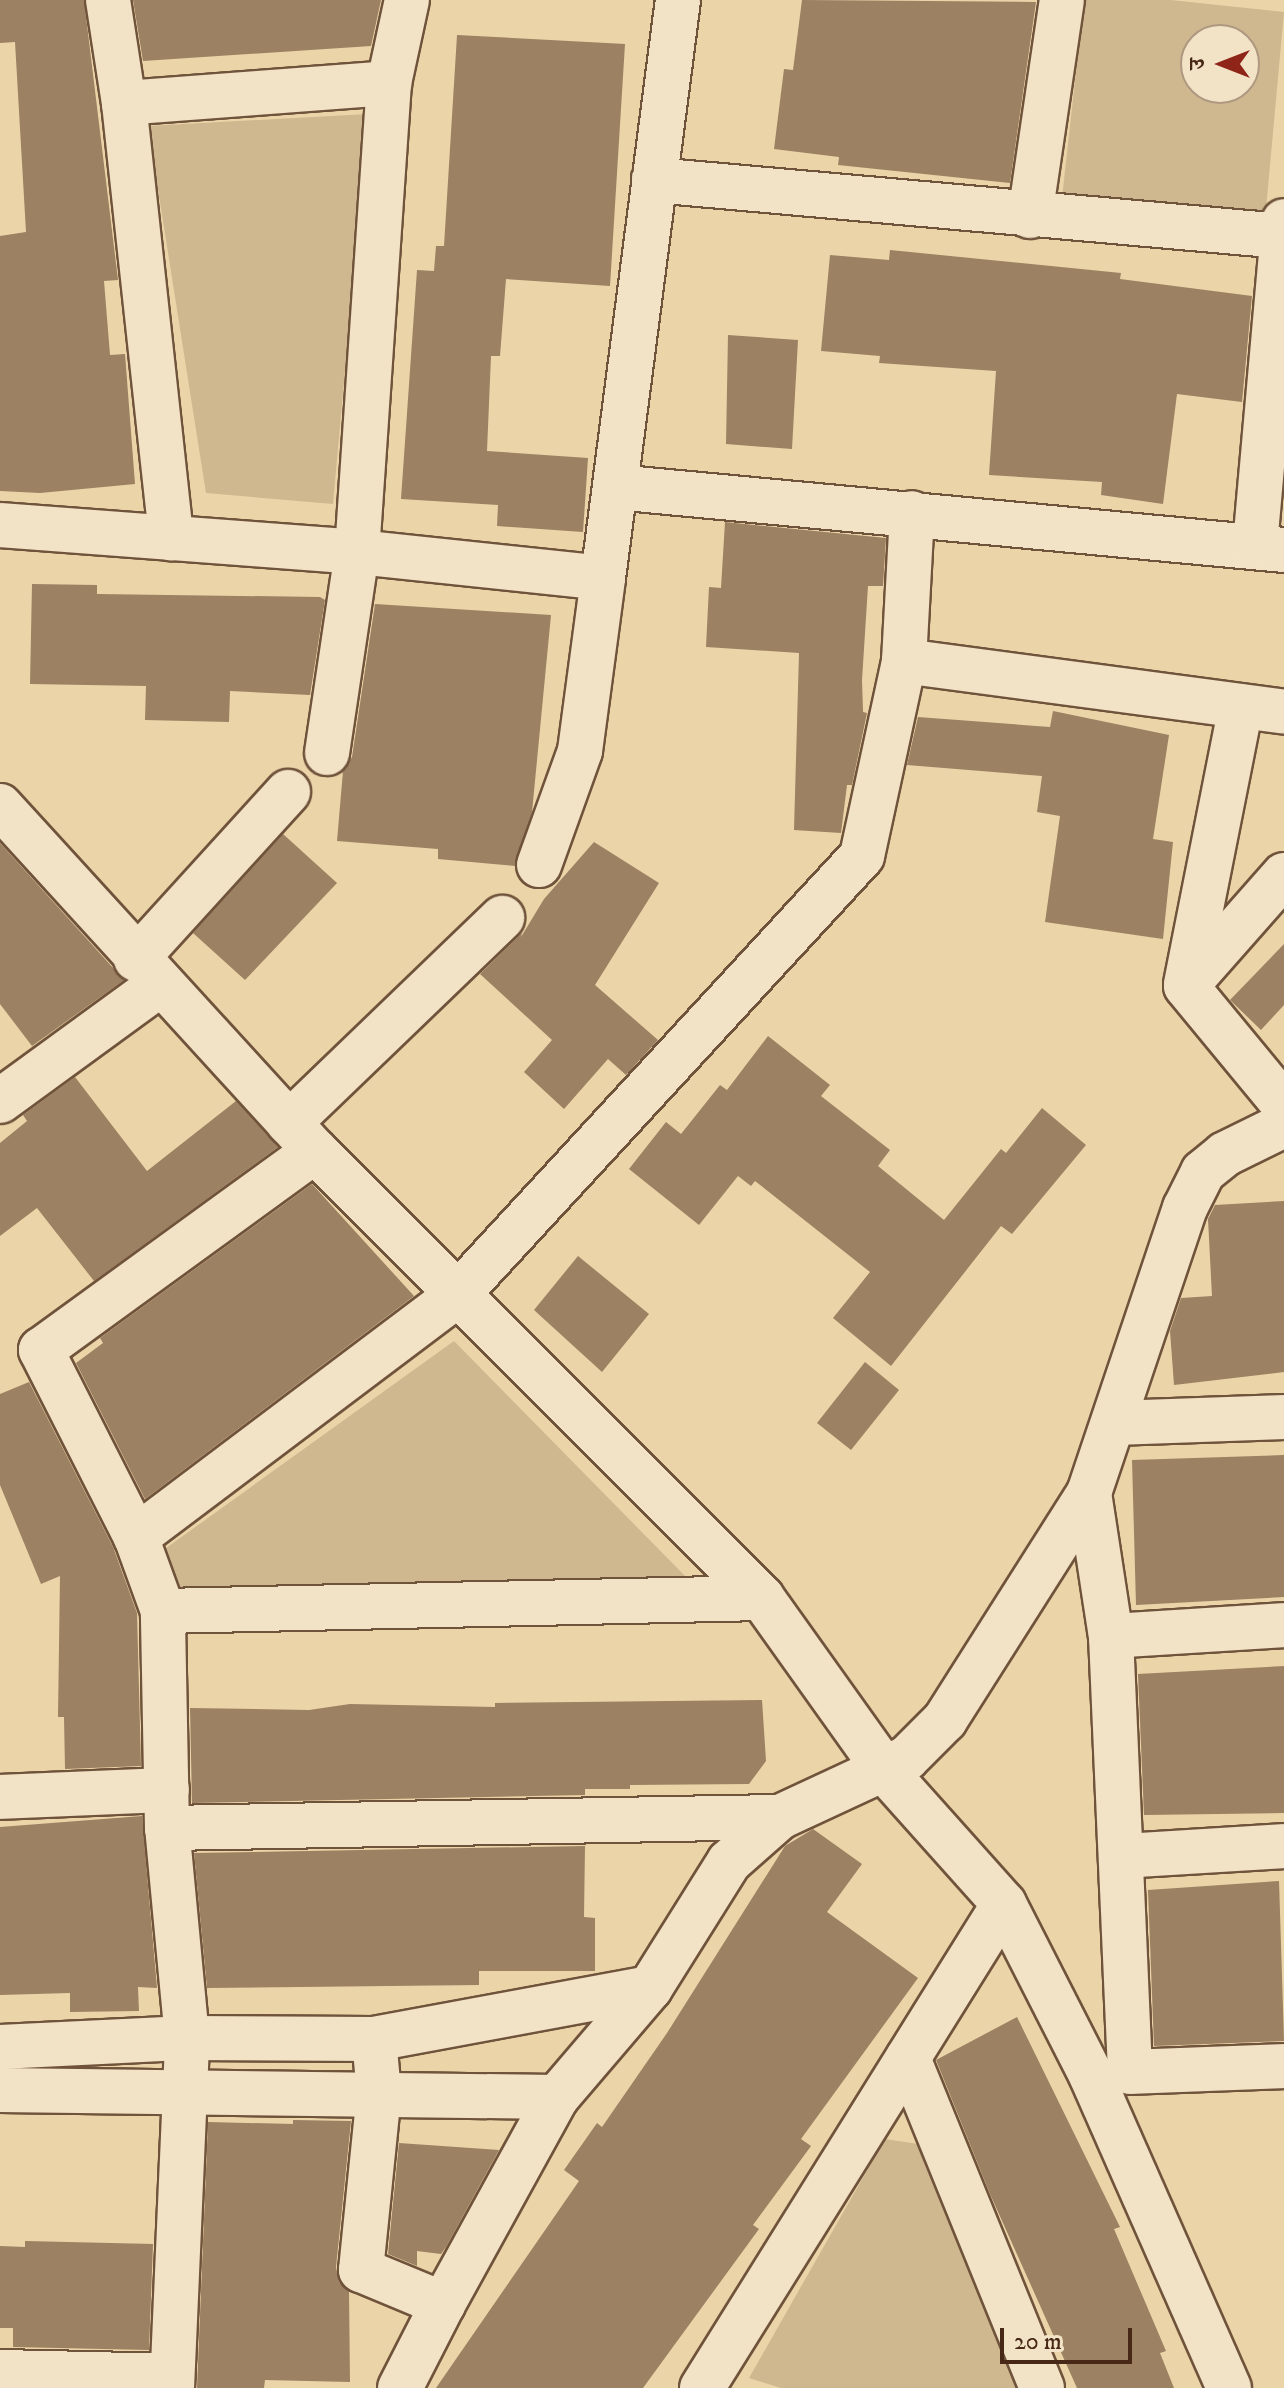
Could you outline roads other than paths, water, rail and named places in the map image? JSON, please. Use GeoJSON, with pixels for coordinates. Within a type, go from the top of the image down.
{"type":"FeatureCollection","features":[{"type":"Feature","properties":{"kind":"street"},"geometry":{"type":"LineString","coordinates":[[108,0],[124,103],[171,538]]}},
{"type":"Feature","properties":{"kind":"street"},"geometry":{"type":"LineString","coordinates":[[327,753],[357,552],[389,83],[407,0]]}},
{"type":"Feature","properties":{"kind":"street"},"geometry":{"type":"LineString","coordinates":[[539,865],[580,751],[678,0]]}},
{"type":"Feature","properties":{"kind":"street"},"geometry":{"type":"LineString","coordinates":[[1030,216],[1062,0]]}},
{"type":"Feature","properties":{"kind":"street"},"geometry":{"type":"LineString","coordinates":[[124,103],[389,83]]}},
{"type":"Feature","properties":{"kind":"street"},"geometry":{"type":"LineString","coordinates":[[615,487],[1270,547],[1283,228],[1030,216],[654,180]]}},
{"type":"Feature","properties":{"kind":"street"},"geometry":{"type":"LineString","coordinates":[[136,1537],[457,1295],[862,856],[904,661],[912,513]]}},
{"type":"Feature","properties":{"kind":"street"},"geometry":{"type":"LineString","coordinates":[[0,525],[357,552],[603,578]]}},
{"type":"Feature","properties":{"kind":"street"},"geometry":{"type":"LineString","coordinates":[[904,661],[1284,712]]}},
{"type":"Feature","properties":{"kind":"street"},"geometry":{"type":"LineString","coordinates":[[1186,986],[1241,706]]}},
{"type":"Feature","properties":{"kind":"street"},"geometry":{"type":"LineString","coordinates":[[0,1101],[148,972],[288,792]]}},
{"type":"Feature","properties":{"kind":"street"},"geometry":{"type":"LineString","coordinates":[[0,806],[148,972],[302,1137],[762,1598],[886,1772],[1004,1904],[1110,2074],[1229,2388]]}},
{"type":"Feature","properties":{"kind":"street"},"geometry":{"type":"LineString","coordinates":[[1186,986],[1284,875]]}},
{"type":"Feature","properties":{"kind":"street"},"geometry":{"type":"LineString","coordinates":[[0,2372],[172,2382],[186,2090],[187,2038],[167,1809],[163,1611],[136,1537],[41,1350],[302,1137],[502,918]]}},
{"type":"Feature","properties":{"kind":"street"},"geometry":{"type":"LineString","coordinates":[[1186,986],[1284,1105]]}},
{"type":"Feature","properties":{"kind":"street"},"geometry":{"type":"LineString","coordinates":[[400,2388],[557,2097],[650,1988],[729,1862],[780,1817],[830,1789],[886,1772],[945,1720],[1089,1493],[1185,1208],[1203,1172],[1248,1141],[1284,1125]]}},
{"type":"Feature","properties":{"kind":"street"},"geometry":{"type":"LineString","coordinates":[[1115,1423],[1284,1417]]}},
{"type":"Feature","properties":{"kind":"street"},"geometry":{"type":"LineString","coordinates":[[1089,1493],[1111,1636],[1122,1856],[1110,2074]]}},
{"type":"Feature","properties":{"kind":"street"},"geometry":{"type":"LineString","coordinates":[[163,1611],[762,1598]]}},
{"type":"Feature","properties":{"kind":"street"},"geometry":{"type":"LineString","coordinates":[[1111,1636],[1284,1625]]}},
{"type":"Feature","properties":{"kind":"street"},"geometry":{"type":"LineString","coordinates":[[0,1797],[167,1809],[780,1817]]}},
{"type":"Feature","properties":{"kind":"street"},"geometry":{"type":"LineString","coordinates":[[1122,1856],[1284,1846]]}},
{"type":"Feature","properties":{"kind":"street"},"geometry":{"type":"LineString","coordinates":[[702,2388],[1004,1904]]}},
{"type":"Feature","properties":{"kind":"street"},"geometry":{"type":"LineString","coordinates":[[0,2047],[187,2038],[374,2039],[650,1988]]}},
{"type":"Feature","properties":{"kind":"street"},"geometry":{"type":"LineString","coordinates":[[374,2039],[379,2093],[361,2270],[443,2304]]}},
{"type":"Feature","properties":{"kind":"street"},"geometry":{"type":"LineString","coordinates":[[908,2058],[1042,2388]]}},
{"type":"Feature","properties":{"kind":"street"},"geometry":{"type":"LineString","coordinates":[[1110,2074],[1284,2066]]}},
{"type":"Feature","properties":{"kind":"street"},"geometry":{"type":"LineString","coordinates":[[0,2090],[557,2097]]}}]}
